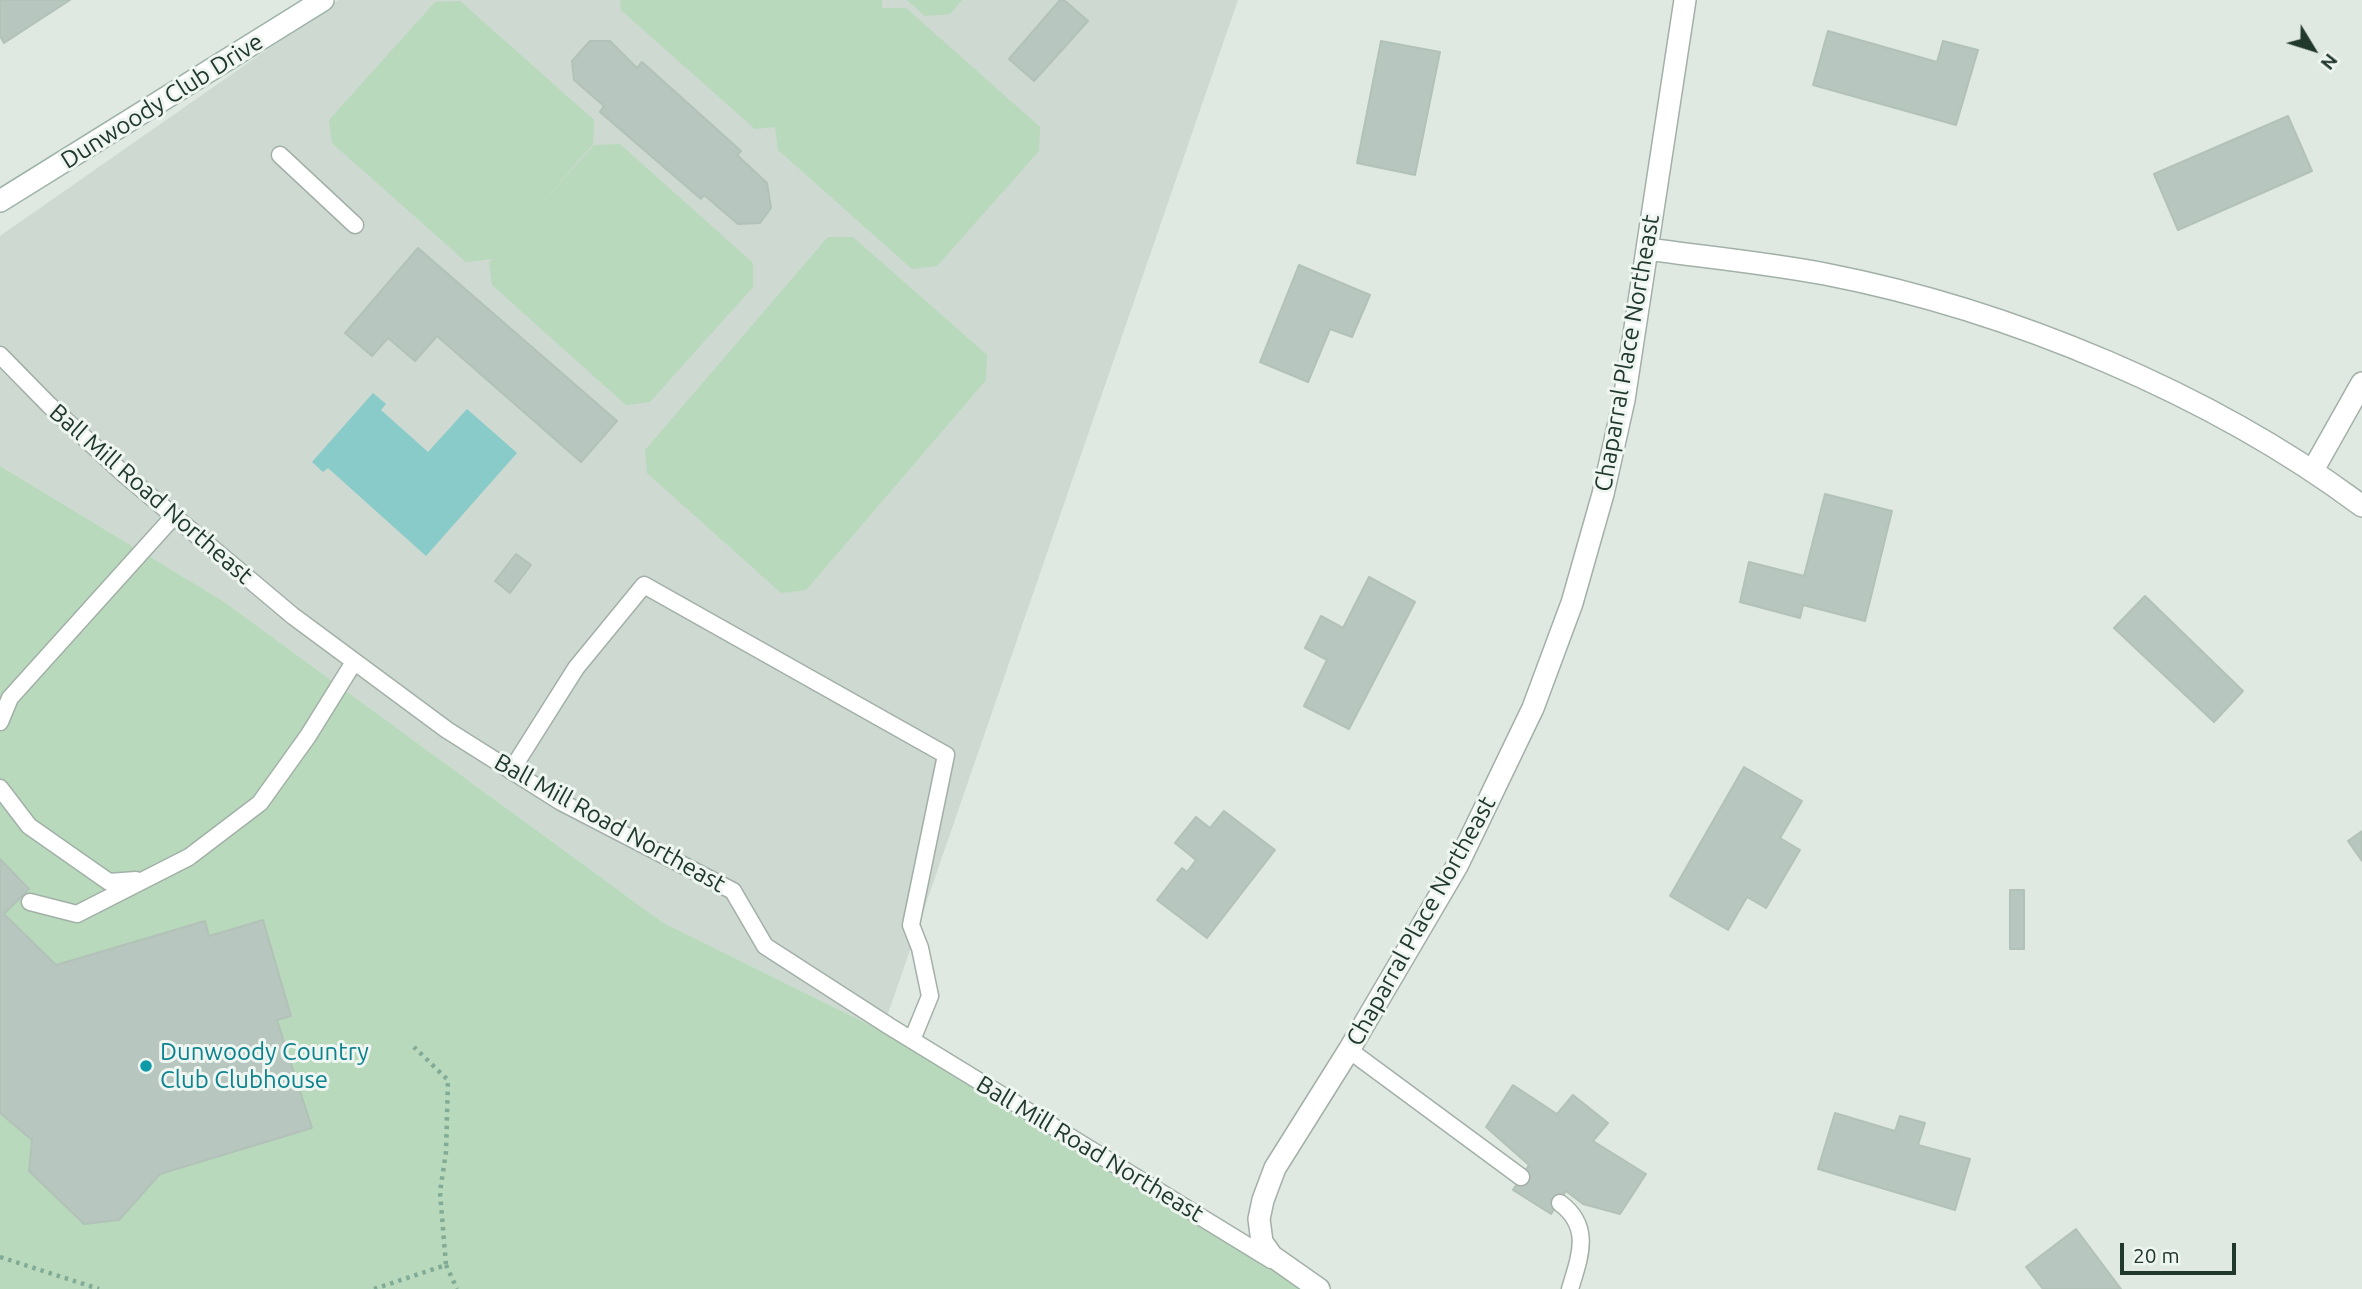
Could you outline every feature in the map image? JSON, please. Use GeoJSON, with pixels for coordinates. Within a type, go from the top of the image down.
{"type":"FeatureCollection","features":[{"type":"Feature","properties":{"kind":"street","name":"Dunwoody Club Drive"},"geometry":{"type":"LineString","coordinates":[[0,201],[323,0]]}},
{"type":"Feature","properties":{"kind":"street","name":"Chaparral Place Northeast"},"geometry":{"type":"LineString","coordinates":[[1312,1285],[1272,1256],[1262,1242],[1259,1219],[1263,1200],[1275,1168],[1349,1050],[1457,866],[1533,708],[1572,603],[1603,494],[1624,400],[1685,0]]}},
{"type":"Feature","properties":{"kind":"street"},"geometry":{"type":"LineString","coordinates":[[1647,249],[1826,275],[1988,317],[2165,387],[2313,470],[2362,506]]}},
{"type":"Feature","properties":{"kind":"street"},"geometry":{"type":"LineString","coordinates":[[2313,470],[2362,383]]}},
{"type":"Feature","properties":{"kind":"lane"},"geometry":{"type":"LineString","coordinates":[[280,155],[355,225]]}},
{"type":"Feature","properties":{"kind":"lane","name":"Ball Mill Road Northeast"},"geometry":{"type":"LineString","coordinates":[[0,355],[48,405],[293,616],[447,730],[561,802],[733,891],[765,946],[912,1040],[1312,1285]]}},
{"type":"Feature","properties":{"kind":"lane"},"geometry":{"type":"LineString","coordinates":[[0,722],[10,698],[174,516]]}},
{"type":"Feature","properties":{"kind":"lane"},"geometry":{"type":"LineString","coordinates":[[511,771],[576,668],[644,585],[946,755],[911,925],[920,948],[930,996],[912,1040]]}},
{"type":"Feature","properties":{"kind":"lane"},"geometry":{"type":"LineString","coordinates":[[30,902],[77,914],[189,857],[260,803],[308,736],[354,662]]}},
{"type":"Feature","properties":{"kind":"lane"},"geometry":{"type":"LineString","coordinates":[[0,788],[29,826],[109,882],[144,880]]}},
{"type":"Feature","properties":{"kind":"lane"},"geometry":{"type":"LineString","coordinates":[[1349,1050],[1521,1177]]}},
{"type":"Feature","properties":{"kind":"lane"},"geometry":{"type":"LineString","coordinates":[[1560,1203],[1575,1214],[1582,1247],[1570,1289]]}},
{"type":"Feature","properties":{"kind":"path"},"geometry":{"type":"LineString","coordinates":[[414,1047],[448,1080],[446,1152],[440,1192],[446,1265],[457,1289]]}},
{"type":"Feature","properties":{"kind":"path"},"geometry":{"type":"LineString","coordinates":[[0,1257],[99,1289]]}},
{"type":"Feature","properties":{"kind":"path"},"geometry":{"type":"LineString","coordinates":[[374,1289],[446,1265]]}},
{"type":"Feature","properties":{"kind":"shaded area"},"geometry":{"type":"Polygon","coordinates":[[[338,0],[1238,0],[882,1031],[662,922],[223,601],[0,466],[0,236],[338,0]]]}},
{"type":"Feature","properties":{"kind":"green space"},"geometry":{"type":"Polygon","coordinates":[[[620,0],[882,0],[882,8],[906,8],[1040,127],[1039,151],[937,266],[912,269],[778,150],[775,127],[755,129],[621,10],[620,0]]]}},
{"type":"Feature","properties":{"kind":"green space"},"geometry":{"type":"Polygon","coordinates":[[[907,0],[962,0],[950,14],[925,16],[907,0]]]}},
{"type":"Feature","properties":{"kind":"green space"},"geometry":{"type":"Polygon","coordinates":[[[460,1],[594,120],[593,144],[534,212],[594,145],[620,144],[753,263],[753,287],[650,402],[626,405],[492,285],[489,263],[492,259],[466,262],[332,143],[329,120],[435,2],[460,1]]]}},
{"type":"Feature","properties":{"kind":"green space"},"geometry":{"type":"Polygon","coordinates":[[[828,237],[853,237],[987,355],[986,380],[806,590],[781,593],[647,473],[645,450],[828,237]]]}},
{"type":"Feature","properties":{"kind":"green space"},"geometry":{"type":"Polygon","coordinates":[[[0,466],[223,601],[662,922],[882,1031],[1315,1289],[0,1289],[0,466]]]}},
{"type":"Feature","properties":{"kind":"water"},"geometry":{"type":"Polygon","coordinates":[[[373,393],[386,404],[381,410],[428,452],[467,409],[517,453],[426,556],[328,468],[323,472],[312,462],[373,393]]]}},
{"type":"Feature","properties":{"kind":"building"},"geometry":{"type":"Polygon","coordinates":[[[0,0],[70,0],[4,43],[0,36],[0,0]]]}},
{"type":"Feature","properties":{"kind":"building"},"geometry":{"type":"Polygon","coordinates":[[[1060,0],[1064,0],[1088,21],[1034,81],[1009,59],[1060,0]]]}},
{"type":"Feature","properties":{"kind":"building"},"geometry":{"type":"Polygon","coordinates":[[[1828,31],[1937,62],[1943,41],[1978,50],[1956,125],[1813,85],[1828,31]]]}},
{"type":"Feature","properties":{"kind":"building"},"geometry":{"type":"Polygon","coordinates":[[[590,41],[610,41],[637,68],[642,62],[741,151],[737,155],[767,183],[771,208],[760,223],[738,224],[704,195],[701,199],[600,112],[604,106],[574,80],[572,61],[590,41]]]}},
{"type":"Feature","properties":{"kind":"building"},"geometry":{"type":"Polygon","coordinates":[[[1381,41],[1440,52],[1415,175],[1357,163],[1381,41]]]}},
{"type":"Feature","properties":{"kind":"building"},"geometry":{"type":"Polygon","coordinates":[[[2288,116],[2312,171],[2178,230],[2154,174],[2288,116]]]}},
{"type":"Feature","properties":{"kind":"building"},"geometry":{"type":"Polygon","coordinates":[[[418,248],[617,421],[581,462],[437,336],[415,361],[388,338],[372,356],[345,333],[418,248]]]}},
{"type":"Feature","properties":{"kind":"building"},"geometry":{"type":"Polygon","coordinates":[[[1299,265],[1370,295],[1352,337],[1330,329],[1308,382],[1260,362],[1299,265]]]}},
{"type":"Feature","properties":{"kind":"building"},"geometry":{"type":"Polygon","coordinates":[[[1825,494],[1892,511],[1865,621],[1803,605],[1800,618],[1740,602],[1749,562],[1804,576],[1825,494]]]}},
{"type":"Feature","properties":{"kind":"building"},"geometry":{"type":"Polygon","coordinates":[[[516,554],[531,565],[510,593],[495,581],[516,554]]]}},
{"type":"Feature","properties":{"kind":"building"},"geometry":{"type":"Polygon","coordinates":[[[1369,577],[1415,602],[1349,729],[1304,706],[1327,660],[1305,648],[1321,616],[1343,628],[1369,577]]]}},
{"type":"Feature","properties":{"kind":"building"},"geometry":{"type":"Polygon","coordinates":[[[2145,596],[2243,691],[2214,722],[2114,628],[2145,596]]]}},
{"type":"Feature","properties":{"kind":"building"},"geometry":{"type":"Polygon","coordinates":[[[1744,767],[1802,801],[1780,838],[1800,850],[1766,908],[1747,897],[1728,930],[1670,896],[1744,767]]]}},
{"type":"Feature","properties":{"kind":"building"},"geometry":{"type":"Polygon","coordinates":[[[1224,811],[1275,850],[1207,938],[1157,900],[1182,868],[1187,872],[1196,860],[1175,843],[1196,817],[1210,828],[1224,811]]]}},
{"type":"Feature","properties":{"kind":"building"},"geometry":{"type":"Polygon","coordinates":[[[2362,831],[2362,861],[2348,841],[2362,831]]]}},
{"type":"Feature","properties":{"kind":"building","name":"Dunwoody Country Club Clubhouse"},"geometry":{"type":"Polygon","coordinates":[[[0,859],[29,889],[4,914],[56,965],[205,921],[209,936],[263,920],[291,1016],[277,1020],[312,1128],[160,1174],[119,1220],[84,1224],[29,1171],[32,1140],[0,1113],[0,859]]]}},
{"type":"Feature","properties":{"kind":"building"},"geometry":{"type":"Polygon","coordinates":[[[2010,890],[2024,890],[2024,949],[2010,949],[2010,890]]]}},
{"type":"Feature","properties":{"kind":"building"},"geometry":{"type":"Polygon","coordinates":[[[1513,1085],[1557,1114],[1573,1095],[1608,1123],[1593,1141],[1646,1174],[1620,1214],[1583,1204],[1566,1191],[1551,1214],[1513,1190],[1529,1165],[1486,1127],[1513,1085]]]}},
{"type":"Feature","properties":{"kind":"building"},"geometry":{"type":"Polygon","coordinates":[[[1835,1113],[1895,1131],[1900,1116],[1925,1123],[1918,1145],[1970,1159],[1955,1210],[1818,1169],[1835,1113]]]}},
{"type":"Feature","properties":{"kind":"building"},"geometry":{"type":"Polygon","coordinates":[[[2076,1229],[2121,1289],[2043,1289],[2026,1267],[2076,1229]]]}},
{"type":"Feature","properties":{"kind":"place","name":"Dunwoody Country Club Clubhouse"},"geometry":{"type":"Point","coordinates":[146,1066]}}]}
